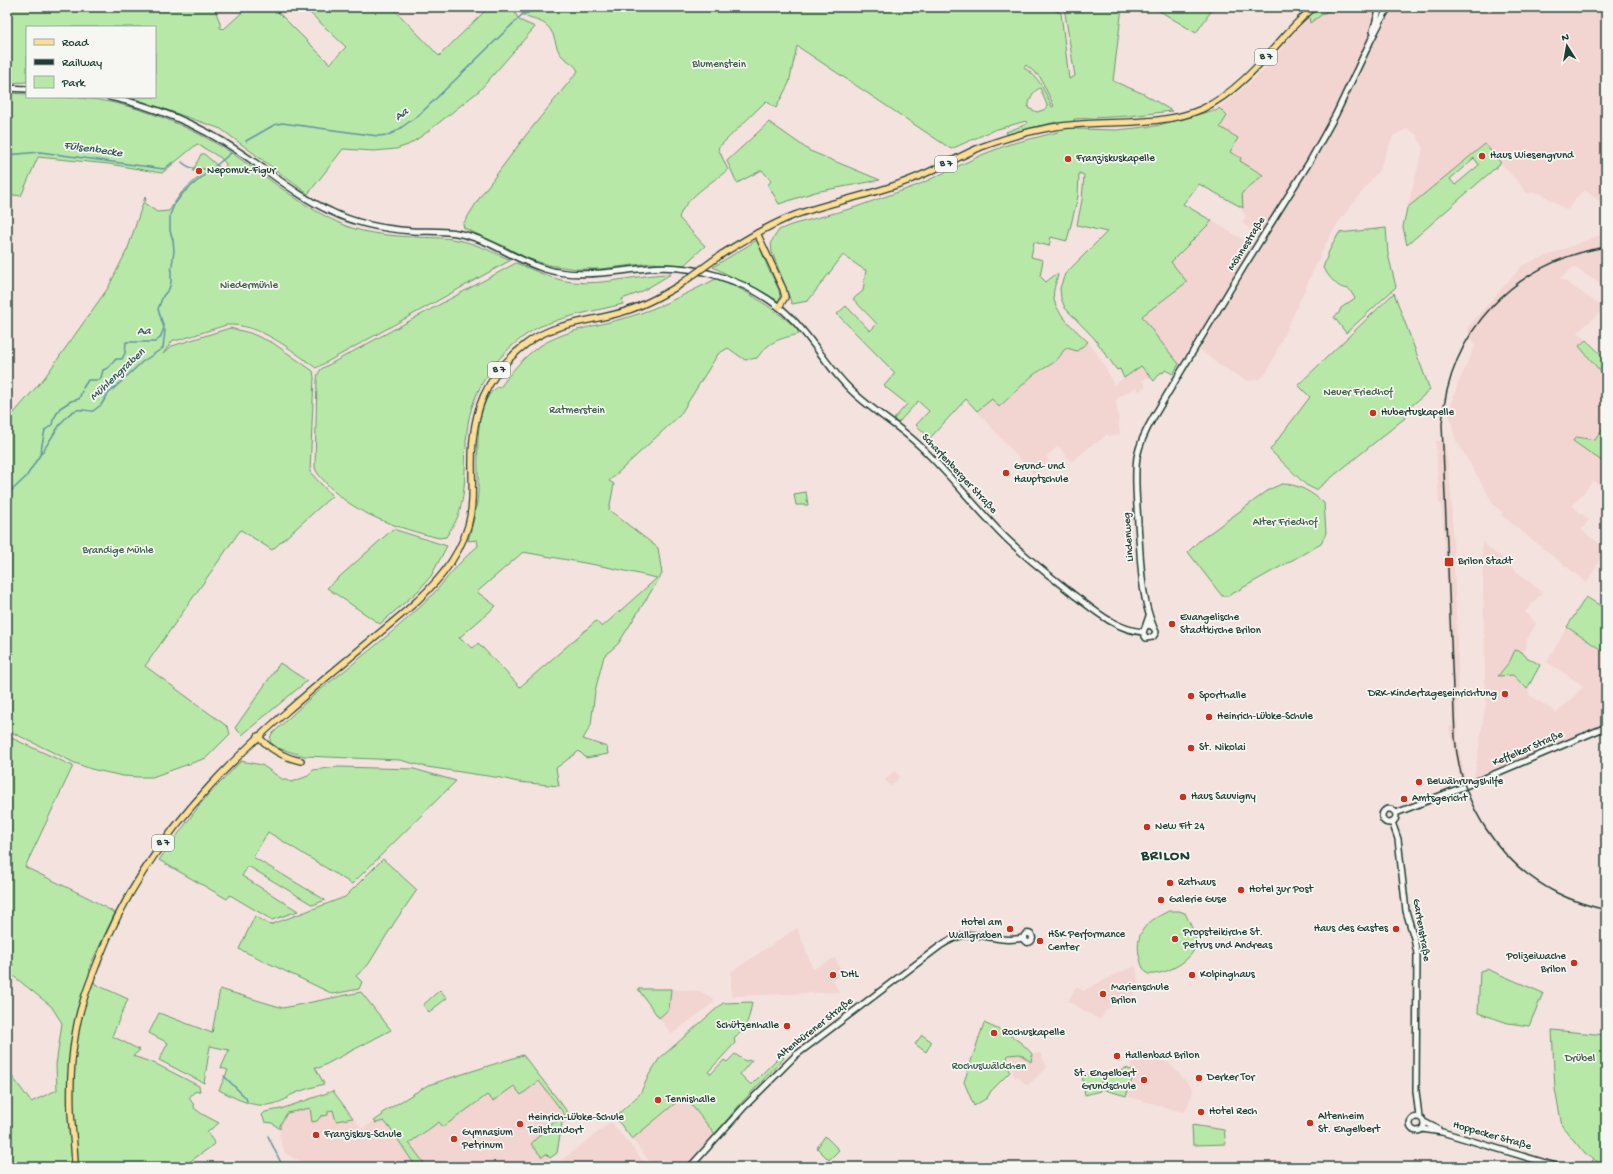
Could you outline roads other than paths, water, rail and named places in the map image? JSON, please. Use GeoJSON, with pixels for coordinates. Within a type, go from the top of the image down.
{"type":"FeatureCollection","features":[{"type":"Feature","properties":{"kind":"main road","name":"B 7"},"geometry":{"type":"LineString","coordinates":[[75,1167],[70,1091],[76,1030],[87,989],[106,938],[127,899],[149,861],[196,800],[233,760],[258,736],[418,601],[440,577],[458,552],[468,526],[472,508],[473,440],[476,418],[484,394],[498,371],[523,346],[540,335],[568,324],[626,311],[657,298],[678,286],[722,254],[757,233],[796,215],[912,179],[1009,137],[1069,125],[1163,119],[1182,115],[1202,108],[1222,96],[1242,81],[1302,16],[1315,7]]}},
{"type":"Feature","properties":{"kind":"main road"},"geometry":{"type":"LineString","coordinates":[[1384,7],[1389,7]]}},
{"type":"Feature","properties":{"kind":"main road"},"geometry":{"type":"LineString","coordinates":[[1414,7],[1457,7]]}},
{"type":"Feature","properties":{"kind":"main road"},"geometry":{"type":"LineString","coordinates":[[757,233],[783,289],[785,297],[779,307]]}},
{"type":"Feature","properties":{"kind":"main road"},"geometry":{"type":"LineString","coordinates":[[258,736],[269,747],[281,755],[301,761]]}},
{"type":"Feature","properties":{"kind":"street","name":"Möhnestraße"},"geometry":{"type":"LineString","coordinates":[[1371,40],[1380,7]]}},
{"type":"Feature","properties":{"kind":"street","name":"Möhnestraße"},"geometry":{"type":"LineString","coordinates":[[1137,456],[1141,442],[1153,418],[1310,160],[1336,114],[1371,40],[1389,7]]}},
{"type":"Feature","properties":{"kind":"street"},"geometry":{"type":"LineString","coordinates":[[7,88],[26,89]]}},
{"type":"Feature","properties":{"kind":"street","name":"Scharfenberger Straße"},"geometry":{"type":"LineString","coordinates":[[114,98],[164,113],[206,132],[241,153],[303,196],[327,210],[351,221],[382,229],[459,233],[485,240],[544,268],[570,273],[592,274],[657,268],[686,269],[707,273],[745,286],[779,307],[794,319],[846,385],[859,398],[920,446],[956,482],[1006,538],[1102,616],[1126,629],[1142,632]]}},
{"type":"Feature","properties":{"kind":"street","name":"Lindenweg"},"geometry":{"type":"LineString","coordinates":[[1137,456],[1135,480],[1141,570],[1149,615],[1154,628]]}},
{"type":"Feature","properties":{"kind":"street","name":"Lindenweg"},"geometry":{"type":"LineString","coordinates":[[1146,626],[1149,615]]}},
{"type":"Feature","properties":{"kind":"street"},"geometry":{"type":"LineString","coordinates":[[1150,625],[1154,628],[1155,634],[1152,638],[1146,638],[1142,632],[1146,626],[1150,625]]}},
{"type":"Feature","properties":{"kind":"street","name":"Keffelker Straße"},"geometry":{"type":"LineString","coordinates":[[1396,813],[1458,789],[1606,727]]}},
{"type":"Feature","properties":{"kind":"street"},"geometry":{"type":"LineString","coordinates":[[1389,809],[1396,813],[1396,818],[1392,822],[1387,822],[1384,820],[1383,812],[1389,809]]}},
{"type":"Feature","properties":{"kind":"street","name":"Gartenstraße"},"geometry":{"type":"LineString","coordinates":[[1392,822],[1399,842],[1405,903],[1414,938],[1417,961],[1416,1117]]}},
{"type":"Feature","properties":{"kind":"street","name":"Altenbürener Straße"},"geometry":{"type":"LineString","coordinates":[[690,1167],[776,1073],[806,1046],[940,946],[957,937],[973,934],[1010,940],[1023,938]]}},
{"type":"Feature","properties":{"kind":"street"},"geometry":{"type":"LineString","coordinates":[[1416,1117],[1424,1122],[1422,1129],[1416,1130],[1412,1128],[1411,1122],[1416,1117]]}},
{"type":"Feature","properties":{"kind":"street","name":"Hoppecker Straße"},"geometry":{"type":"LineString","coordinates":[[1424,1122],[1442,1132]]}},
{"type":"Feature","properties":{"kind":"street","name":"Hoppecker Straße"},"geometry":{"type":"LineString","coordinates":[[1422,1129],[1442,1132],[1558,1167]]}},
{"type":"Feature","properties":{"kind":"waterway","name":"Aa"},"geometry":{"type":"LineString","coordinates":[[246,141],[274,125],[282,123],[378,136],[388,135],[395,132],[420,114],[523,14],[528,13],[532,7]]}},
{"type":"Feature","properties":{"kind":"waterway","name":"Fülsenbecke"},"geometry":{"type":"LineString","coordinates":[[7,155],[40,152],[164,169],[173,162]]}},
{"type":"Feature","properties":{"kind":"waterway","name":"Aa"},"geometry":{"type":"LineString","coordinates":[[83,388],[88,380],[99,380],[103,370],[108,368],[116,359],[122,359],[125,353],[126,342],[155,342],[160,338],[164,328],[158,309],[163,296],[169,289],[171,282],[174,251],[170,231],[170,215],[174,205],[183,193],[231,153]]}},
{"type":"Feature","properties":{"kind":"waterway","name":"Fülsenbecke"},"geometry":{"type":"LineString","coordinates":[[182,162],[191,168],[209,169]]}},
{"type":"Feature","properties":{"kind":"waterway","name":"Mühlengraben"},"geometry":{"type":"LineString","coordinates":[[40,455],[62,423],[72,412],[77,410],[93,411],[101,405],[108,394],[142,362],[163,348],[165,330]]}},
{"type":"Feature","properties":{"kind":"waterway","name":"Aa"},"geometry":{"type":"LineString","coordinates":[[7,495],[26,477],[40,455],[45,430],[52,425],[53,420],[60,408],[71,401],[79,399],[82,391]]}},
{"type":"Feature","properties":{"kind":"waterway"},"geometry":{"type":"LineString","coordinates":[[224,1076],[246,1098],[247,1101]]}},
{"type":"Feature","properties":{"kind":"waterway"},"geometry":{"type":"LineString","coordinates":[[268,1136],[283,1167]]}},
{"type":"Feature","properties":{"kind":"railway"},"geometry":{"type":"LineString","coordinates":[[1606,247],[1573,255],[1543,268],[1516,285],[1492,306],[1473,331],[1457,360],[1447,391],[1442,424],[1455,737],[1458,761],[1465,785],[1474,807],[1486,828],[1500,848],[1517,865],[1536,880],[1557,893],[1581,903],[1606,910]]}},
{"type":"Feature","properties":{"kind":"place","name":"Haus Wiesengrund"},"geometry":{"type":"Point","coordinates":[1482,156]}},
{"type":"Feature","properties":{"kind":"place","name":"Franziskuskapelle"},"geometry":{"type":"Point","coordinates":[1068,159]}},
{"type":"Feature","properties":{"kind":"place","name":"Nepomuk-Figur"},"geometry":{"type":"Point","coordinates":[199,171]}},
{"type":"Feature","properties":{"kind":"place","name":"Hubertuskapelle"},"geometry":{"type":"Point","coordinates":[1373,413]}},
{"type":"Feature","properties":{"kind":"place","name":"Grund- und Hauptschule"},"geometry":{"type":"Point","coordinates":[1006,473]}},
{"type":"Feature","properties":{"kind":"place","name":"Brilon Stadt"},"geometry":{"type":"Point","coordinates":[1449,562]}},
{"type":"Feature","properties":{"kind":"place","name":"Evangelische Stadtkirche Brilon"},"geometry":{"type":"Point","coordinates":[1172,624]}},
{"type":"Feature","properties":{"kind":"place","name":"DRK-Kindertageseinrichtung"},"geometry":{"type":"Point","coordinates":[1505,694]}},
{"type":"Feature","properties":{"kind":"place","name":"Sporthalle"},"geometry":{"type":"Point","coordinates":[1191,696]}},
{"type":"Feature","properties":{"kind":"place","name":"Heinrich-Lübke-Schule"},"geometry":{"type":"Point","coordinates":[1209,717]}},
{"type":"Feature","properties":{"kind":"place","name":"St. Nikolai"},"geometry":{"type":"Point","coordinates":[1191,748]}},
{"type":"Feature","properties":{"kind":"place","name":"Bewährungshilfe"},"geometry":{"type":"Point","coordinates":[1419,782]}},
{"type":"Feature","properties":{"kind":"place","name":"Haus Sauvigny"},"geometry":{"type":"Point","coordinates":[1183,797]}},
{"type":"Feature","properties":{"kind":"place","name":"Amtsgericht"},"geometry":{"type":"Point","coordinates":[1404,799]}},
{"type":"Feature","properties":{"kind":"place","name":"New Fit 24"},"geometry":{"type":"Point","coordinates":[1147,827]}},
{"type":"Feature","properties":{"kind":"place","name":"Rathaus"},"geometry":{"type":"Point","coordinates":[1170,883]}},
{"type":"Feature","properties":{"kind":"place","name":"Hotel zur Post"},"geometry":{"type":"Point","coordinates":[1241,890]}},
{"type":"Feature","properties":{"kind":"place","name":"Galerie Guse"},"geometry":{"type":"Point","coordinates":[1161,900]}},
{"type":"Feature","properties":{"kind":"place","name":"Hotel am Wallgraben"},"geometry":{"type":"Point","coordinates":[1010,929]}},
{"type":"Feature","properties":{"kind":"place","name":"Haus des Gastes"},"geometry":{"type":"Point","coordinates":[1396,929]}},
{"type":"Feature","properties":{"kind":"place","name":"Propsteikirche St. Petrus und Andreas"},"geometry":{"type":"Point","coordinates":[1175,939]}},
{"type":"Feature","properties":{"kind":"place","name":"HSK Performance Center"},"geometry":{"type":"Point","coordinates":[1040,941]}},
{"type":"Feature","properties":{"kind":"place","name":"Polizeiwache Brilon"},"geometry":{"type":"Point","coordinates":[1574,963]}},
{"type":"Feature","properties":{"kind":"place","name":"DHL"},"geometry":{"type":"Point","coordinates":[833,975]}},
{"type":"Feature","properties":{"kind":"place","name":"Kolpinghaus"},"geometry":{"type":"Point","coordinates":[1192,975]}},
{"type":"Feature","properties":{"kind":"place","name":"Marienschule Brilon"},"geometry":{"type":"Point","coordinates":[1103,994]}},
{"type":"Feature","properties":{"kind":"place","name":"Schützenhalle"},"geometry":{"type":"Point","coordinates":[787,1026]}},
{"type":"Feature","properties":{"kind":"place","name":"Rochuskapelle"},"geometry":{"type":"Point","coordinates":[994,1033]}},
{"type":"Feature","properties":{"kind":"place","name":"Hallenbad Brilon"},"geometry":{"type":"Point","coordinates":[1117,1056]}},
{"type":"Feature","properties":{"kind":"place","name":"Derker Tor"},"geometry":{"type":"Point","coordinates":[1199,1078]}},
{"type":"Feature","properties":{"kind":"place","name":"St. Engelbert Grundschule"},"geometry":{"type":"Point","coordinates":[1144,1080]}},
{"type":"Feature","properties":{"kind":"place","name":"Tennishalle"},"geometry":{"type":"Point","coordinates":[658,1100]}},
{"type":"Feature","properties":{"kind":"place","name":"Hotel Rech"},"geometry":{"type":"Point","coordinates":[1201,1112]}},
{"type":"Feature","properties":{"kind":"place","name":"Altenheim St. Engelbert"},"geometry":{"type":"Point","coordinates":[1310,1123]}},
{"type":"Feature","properties":{"kind":"place","name":"Heinrich-Lübke-Schule Teilstandort"},"geometry":{"type":"Point","coordinates":[520,1124]}},
{"type":"Feature","properties":{"kind":"place","name":"Franziskus-Schule"},"geometry":{"type":"Point","coordinates":[316,1135]}},
{"type":"Feature","properties":{"kind":"place","name":"Gymnasium Petrinum"},"geometry":{"type":"Point","coordinates":[454,1139]}},
{"type":"Feature","properties":{"kind":"district","name":"BRILON"},"geometry":{"type":"Point","coordinates":[1166,856]}},
{"type":"Feature","properties":{"kind":"park label","name":"Blumenstein"},"geometry":{"type":"Point","coordinates":[719,65]}},
{"type":"Feature","properties":{"kind":"park label","name":"Niedermühle"},"geometry":{"type":"Point","coordinates":[249,286]}},
{"type":"Feature","properties":{"kind":"park label","name":"Neuer Friedhof"},"geometry":{"type":"Point","coordinates":[1358,393]}},
{"type":"Feature","properties":{"kind":"park label","name":"Ratmerstein"},"geometry":{"type":"Point","coordinates":[577,411]}},
{"type":"Feature","properties":{"kind":"park label","name":"Alter Friedhof"},"geometry":{"type":"Point","coordinates":[1285,523]}},
{"type":"Feature","properties":{"kind":"park label","name":"Brandige Mühle"},"geometry":{"type":"Point","coordinates":[118,551]}},
{"type":"Feature","properties":{"kind":"park label","name":"Drübel"},"geometry":{"type":"Point","coordinates":[1580,1059]}},
{"type":"Feature","properties":{"kind":"park label","name":"Rochuswäldchen"},"geometry":{"type":"Point","coordinates":[989,1067]}}]}
